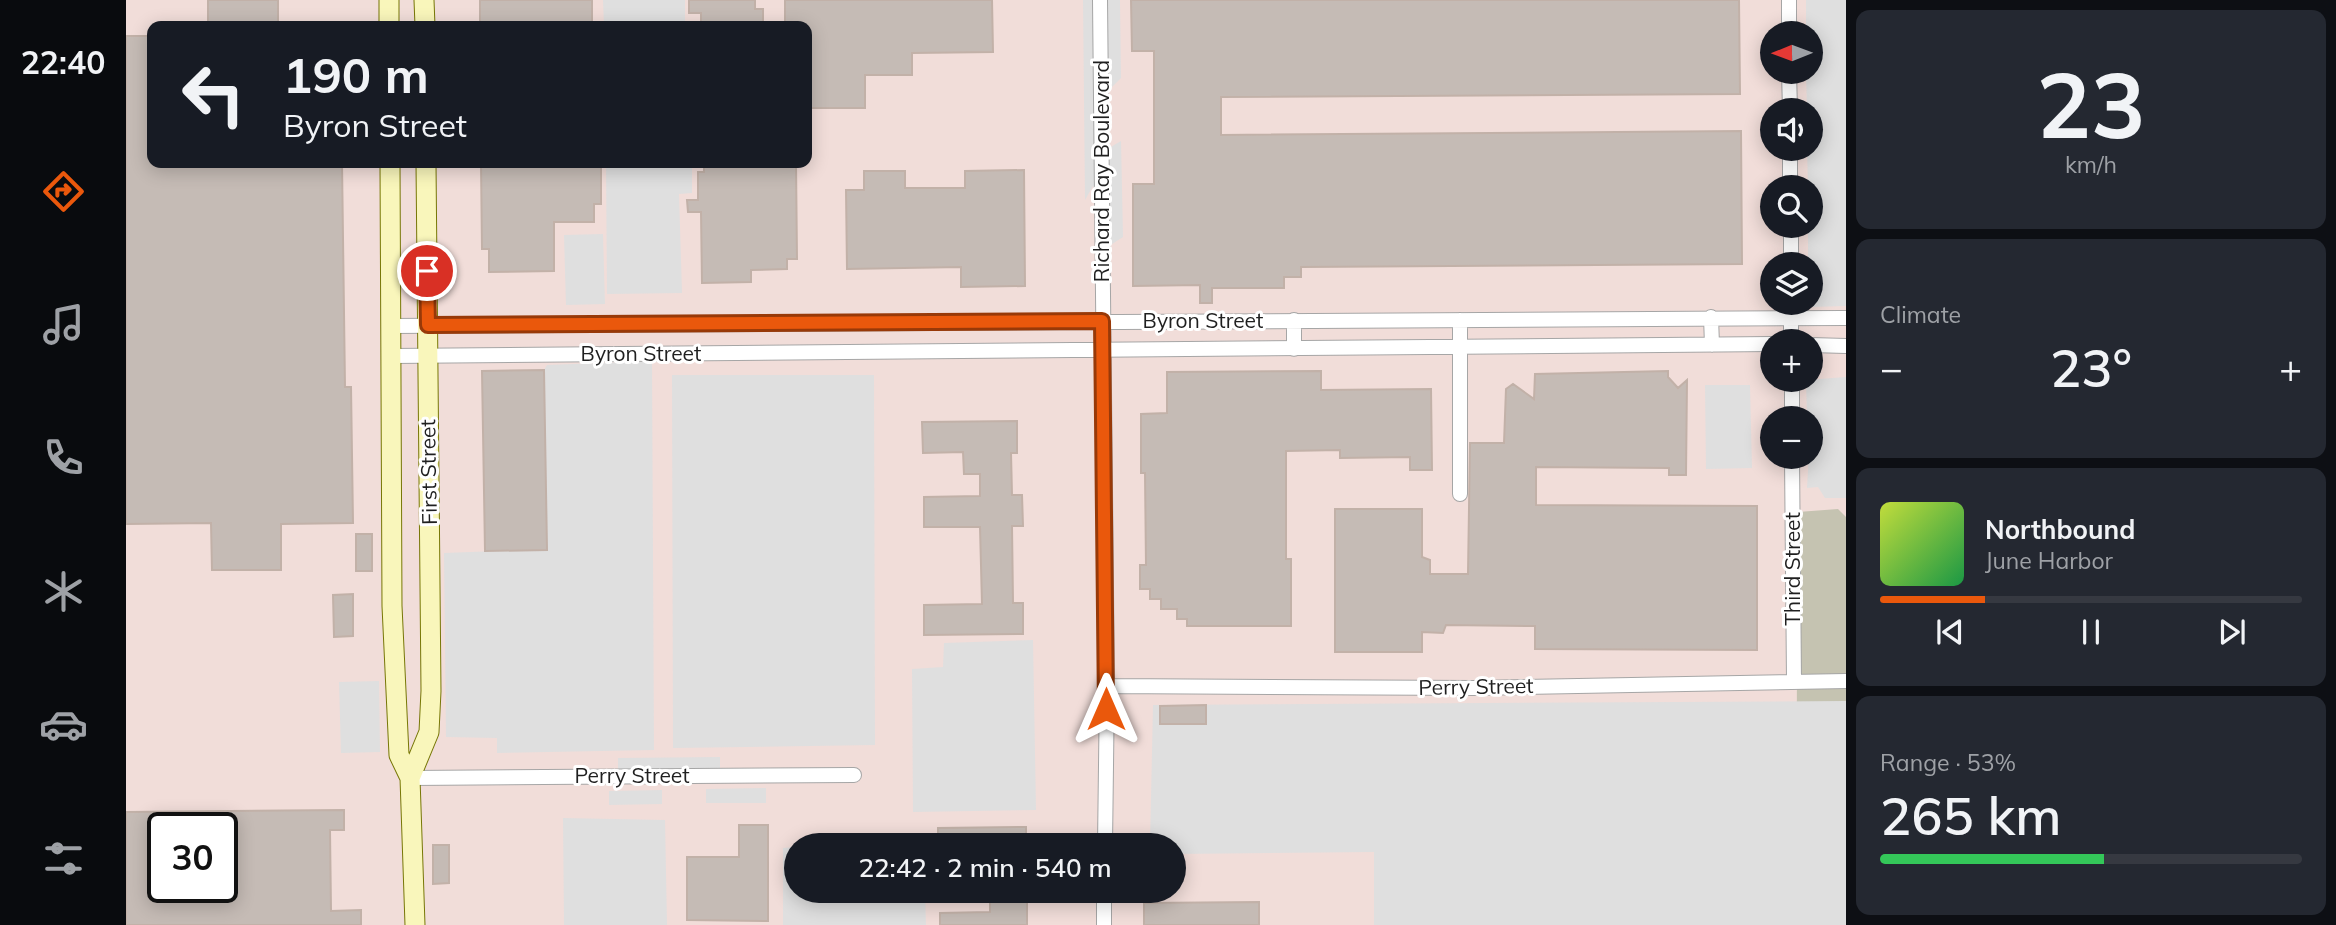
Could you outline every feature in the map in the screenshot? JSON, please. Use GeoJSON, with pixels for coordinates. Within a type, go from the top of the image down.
{"type":"FeatureCollection","features":[{"type":"Feature","properties":{"kind":"street"},"geometry":{"type":"LineString","coordinates":[[389,0],[389,21]]}},
{"type":"Feature","properties":{"kind":"street"},"geometry":{"type":"LineString","coordinates":[[424,0],[425,21]]}},
{"type":"Feature","properties":{"kind":"street","name":"Richard Ray Boulevard"},"geometry":{"type":"LineString","coordinates":[[1100,0],[1107,686],[1105,833]]}},
{"type":"Feature","properties":{"kind":"street"},"geometry":{"type":"LineString","coordinates":[[1789,0],[1789,21]]}},
{"type":"Feature","properties":{"kind":"street","name":"First Street"},"geometry":{"type":"LineString","coordinates":[[390,168],[392,606],[399,755],[410,778],[415,925]]}},
{"type":"Feature","properties":{"kind":"street","name":"First Street"},"geometry":{"type":"LineString","coordinates":[[410,778],[429,732],[431,691],[426,168]]}},
{"type":"Feature","properties":{"kind":"street","name":"Byron Street"},"geometry":{"type":"LineString","coordinates":[[392,326],[1460,320],[1711,317],[1760,312]]}},
{"type":"Feature","properties":{"kind":"street","name":"Byron Street"},"geometry":{"type":"LineString","coordinates":[[1823,314],[1846,318]]}},
{"type":"Feature","properties":{"kind":"street"},"geometry":{"type":"LineString","coordinates":[[1711,317],[1712,345]]}},
{"type":"Feature","properties":{"kind":"street"},"geometry":{"type":"LineString","coordinates":[[1294,320],[1294,349]]}},
{"type":"Feature","properties":{"kind":"street"},"geometry":{"type":"LineString","coordinates":[[1460,320],[1460,494]]}},
{"type":"Feature","properties":{"kind":"street","name":"Byron Street"},"geometry":{"type":"LineString","coordinates":[[392,356],[1760,344]]}},
{"type":"Feature","properties":{"kind":"street"},"geometry":{"type":"LineString","coordinates":[[1823,345],[1846,346]]}},
{"type":"Feature","properties":{"kind":"street","name":"Third Street"},"geometry":{"type":"LineString","coordinates":[[1792,469],[1794,681]]}},
{"type":"Feature","properties":{"kind":"street","name":"Perry Street"},"geometry":{"type":"LineString","coordinates":[[1107,686],[1473,688],[1846,681]]}},
{"type":"Feature","properties":{"kind":"street","name":"Perry Street"},"geometry":{"type":"LineString","coordinates":[[410,778],[854,775]]}},
{"type":"Feature","properties":{"kind":"street"},"geometry":{"type":"LineString","coordinates":[[1104,903],[1104,925]]}},
{"type":"Feature","properties":{"kind":"shaded area"},"geometry":{"type":"Polygon","coordinates":[[[126,0],[1846,0],[1846,925],[126,925],[126,0]]]}},
{"type":"Feature","properties":{"kind":"shaded area"},"geometry":{"type":"Polygon","coordinates":[[[603,0],[685,0],[685,21],[604,21],[603,0]]]}},
{"type":"Feature","properties":{"kind":"shaded area"},"geometry":{"type":"Polygon","coordinates":[[[1083,0],[1120,0],[1121,78],[1107,92],[1109,148],[1121,141],[1123,237],[1109,246],[1093,186],[1085,200],[1083,0]]]}},
{"type":"Feature","properties":{"kind":"shaded area"},"geometry":{"type":"Polygon","coordinates":[[[1806,0],[1846,0],[1846,306],[1823,307],[1823,252],[1808,252],[1808,238],[1823,238],[1823,175],[1808,175],[1807,161],[1823,161],[1823,98],[1807,98],[1806,84],[1824,84],[1824,21],[1806,21],[1806,0]]]}},
{"type":"Feature","properties":{"kind":"shaded area"},"geometry":{"type":"Polygon","coordinates":[[[606,168],[692,168],[692,193],[679,194],[682,293],[607,294],[606,168]]]}},
{"type":"Feature","properties":{"kind":"shaded area"},"geometry":{"type":"Polygon","coordinates":[[[603,234],[605,304],[566,305],[564,235],[603,234]]]}},
{"type":"Feature","properties":{"kind":"shaded area"},"geometry":{"type":"Polygon","coordinates":[[[652,361],[654,750],[497,753],[497,738],[446,737],[444,553],[547,549],[544,370],[547,365],[652,361]]]}},
{"type":"Feature","properties":{"kind":"shaded area"},"geometry":{"type":"Polygon","coordinates":[[[672,375],[874,375],[875,745],[673,748],[672,375]]]}},
{"type":"Feature","properties":{"kind":"shaded area"},"geometry":{"type":"Polygon","coordinates":[[[1846,377],[1846,498],[1825,498],[1818,487],[1807,488],[1808,469],[1823,469],[1823,406],[1807,406],[1806,392],[1823,392],[1823,379],[1846,377]]]}},
{"type":"Feature","properties":{"kind":"shaded area"},"geometry":{"type":"Polygon","coordinates":[[[1705,385],[1750,385],[1752,468],[1706,469],[1705,385]]]}},
{"type":"Feature","properties":{"kind":"shaded area"},"geometry":{"type":"Polygon","coordinates":[[[1838,509],[1846,517],[1846,838],[1796,839],[1798,512],[1838,509]]]}},
{"type":"Feature","properties":{"kind":"shaded area"},"geometry":{"type":"Polygon","coordinates":[[[1033,640],[1036,810],[913,812],[912,669],[943,667],[944,643],[1033,640]]]}},
{"type":"Feature","properties":{"kind":"shaded area"},"geometry":{"type":"Polygon","coordinates":[[[379,681],[380,752],[341,753],[339,682],[379,681]]]}},
{"type":"Feature","properties":{"kind":"shaded area"},"geometry":{"type":"Polygon","coordinates":[[[1846,701],[1846,925],[1374,925],[1374,852],[1186,854],[1186,833],[1150,833],[1153,705],[1846,701]]]}},
{"type":"Feature","properties":{"kind":"shaded area"},"geometry":{"type":"Polygon","coordinates":[[[720,757],[720,772],[618,772],[618,758],[720,757]]]}},
{"type":"Feature","properties":{"kind":"shaded area"},"geometry":{"type":"Polygon","coordinates":[[[766,788],[766,803],[706,803],[706,789],[766,788]]]}},
{"type":"Feature","properties":{"kind":"shaded area"},"geometry":{"type":"Polygon","coordinates":[[[662,790],[662,804],[609,805],[609,791],[662,790]]]}},
{"type":"Feature","properties":{"kind":"shaded area"},"geometry":{"type":"Polygon","coordinates":[[[563,818],[665,820],[667,925],[564,925],[563,818]]]}},
{"type":"Feature","properties":{"kind":"shaded area"},"geometry":{"type":"Polygon","coordinates":[[[783,848],[784,903],[925,903],[926,925],[783,925],[783,848]]]}},
{"type":"Feature","properties":{"kind":"building"},"geometry":{"type":"Polygon","coordinates":[[[208,0],[278,0],[278,21],[208,21],[208,0]]]}},
{"type":"Feature","properties":{"kind":"building"},"geometry":{"type":"Polygon","coordinates":[[[480,0],[592,0],[592,21],[480,21],[480,0]]]}},
{"type":"Feature","properties":{"kind":"building"},"geometry":{"type":"Polygon","coordinates":[[[689,0],[755,0],[755,9],[763,9],[763,21],[701,21],[701,13],[689,13],[689,0]]]}},
{"type":"Feature","properties":{"kind":"building"},"geometry":{"type":"Polygon","coordinates":[[[785,0],[992,0],[993,52],[912,53],[912,75],[865,75],[865,108],[812,108],[812,21],[785,21],[785,0]]]}},
{"type":"Feature","properties":{"kind":"building"},"geometry":{"type":"Polygon","coordinates":[[[1131,0],[1739,0],[1740,94],[1221,97],[1221,135],[1741,131],[1742,264],[1301,267],[1301,277],[1284,277],[1284,288],[1212,288],[1212,303],[1200,303],[1200,285],[1133,286],[1133,184],[1154,184],[1154,51],[1132,51],[1131,0]]]}},
{"type":"Feature","properties":{"kind":"building"},"geometry":{"type":"Polygon","coordinates":[[[126,36],[147,36],[147,168],[342,168],[345,387],[351,387],[353,523],[281,524],[281,570],[212,570],[211,523],[126,524],[126,36]]]}},
{"type":"Feature","properties":{"kind":"building"},"geometry":{"type":"Polygon","coordinates":[[[481,168],[601,168],[601,204],[594,204],[594,222],[554,222],[554,271],[489,272],[489,249],[482,249],[481,168]]]}},
{"type":"Feature","properties":{"kind":"building"},"geometry":{"type":"Polygon","coordinates":[[[704,168],[796,168],[797,259],[787,259],[787,269],[751,270],[751,282],[702,283],[701,212],[688,212],[687,200],[698,200],[698,172],[704,172],[704,168]]]}},
{"type":"Feature","properties":{"kind":"building"},"geometry":{"type":"Polygon","coordinates":[[[1024,170],[1025,286],[961,287],[961,267],[847,269],[846,190],[864,190],[864,171],[905,171],[905,188],[965,188],[965,171],[1024,170]]]}},
{"type":"Feature","properties":{"kind":"building"},"geometry":{"type":"Polygon","coordinates":[[[544,370],[547,550],[485,551],[482,371],[544,370]]]}},
{"type":"Feature","properties":{"kind":"building"},"geometry":{"type":"Polygon","coordinates":[[[1321,371],[1321,390],[1431,389],[1432,470],[1410,470],[1410,457],[1340,458],[1340,450],[1286,451],[1286,559],[1291,559],[1291,626],[1187,626],[1187,619],[1177,619],[1177,609],[1161,609],[1161,599],[1150,599],[1150,589],[1140,589],[1140,565],[1146,565],[1141,414],[1167,413],[1167,372],[1321,371]]]}},
{"type":"Feature","properties":{"kind":"building"},"geometry":{"type":"Polygon","coordinates":[[[1668,371],[1668,377],[1678,388],[1687,380],[1686,475],[1669,475],[1669,468],[1536,467],[1536,505],[1757,506],[1757,650],[1535,649],[1535,626],[1446,625],[1443,633],[1422,632],[1422,652],[1335,652],[1335,509],[1422,509],[1422,557],[1430,560],[1430,574],[1468,574],[1470,443],[1504,443],[1506,389],[1513,384],[1534,399],[1535,374],[1668,371]]]}},
{"type":"Feature","properties":{"kind":"building"},"geometry":{"type":"Polygon","coordinates":[[[1017,421],[1017,453],[1011,453],[1012,495],[1022,495],[1023,526],[1012,526],[1013,603],[1023,603],[1023,634],[924,635],[924,605],[982,604],[980,527],[924,527],[924,497],[980,496],[980,474],[964,474],[963,452],[923,453],[922,422],[1017,421]]]}},
{"type":"Feature","properties":{"kind":"building"},"geometry":{"type":"Polygon","coordinates":[[[356,534],[372,534],[372,571],[356,571],[356,534]]]}},
{"type":"Feature","properties":{"kind":"building"},"geometry":{"type":"Polygon","coordinates":[[[353,594],[353,636],[334,637],[333,595],[353,594]]]}},
{"type":"Feature","properties":{"kind":"building"},"geometry":{"type":"Polygon","coordinates":[[[1206,705],[1206,724],[1160,724],[1160,706],[1206,705]]]}},
{"type":"Feature","properties":{"kind":"building"},"geometry":{"type":"Polygon","coordinates":[[[344,810],[344,830],[330,830],[331,911],[361,910],[361,925],[126,925],[126,812],[344,810]]]}},
{"type":"Feature","properties":{"kind":"building"},"geometry":{"type":"Polygon","coordinates":[[[739,825],[768,825],[768,921],[687,920],[687,857],[739,857],[739,825]]]}},
{"type":"Feature","properties":{"kind":"building"},"geometry":{"type":"Polygon","coordinates":[[[1026,827],[1026,833],[938,833],[938,828],[1026,827]]]}},
{"type":"Feature","properties":{"kind":"building"},"geometry":{"type":"Polygon","coordinates":[[[433,845],[449,845],[449,883],[433,884],[433,845]]]}},
{"type":"Feature","properties":{"kind":"building"},"geometry":{"type":"Polygon","coordinates":[[[1259,902],[1259,925],[1144,925],[1144,903],[1259,902]]]}},
{"type":"Feature","properties":{"kind":"building"},"geometry":{"type":"Polygon","coordinates":[[[990,903],[1027,903],[1027,925],[940,925],[940,913],[990,912],[990,903]]]}},
{"type":"Feature","properties":{"kind":"route"},"geometry":{"type":"LineString","coordinates":[[427,271],[428,325],[1102,321],[1106,709]]}}]}
